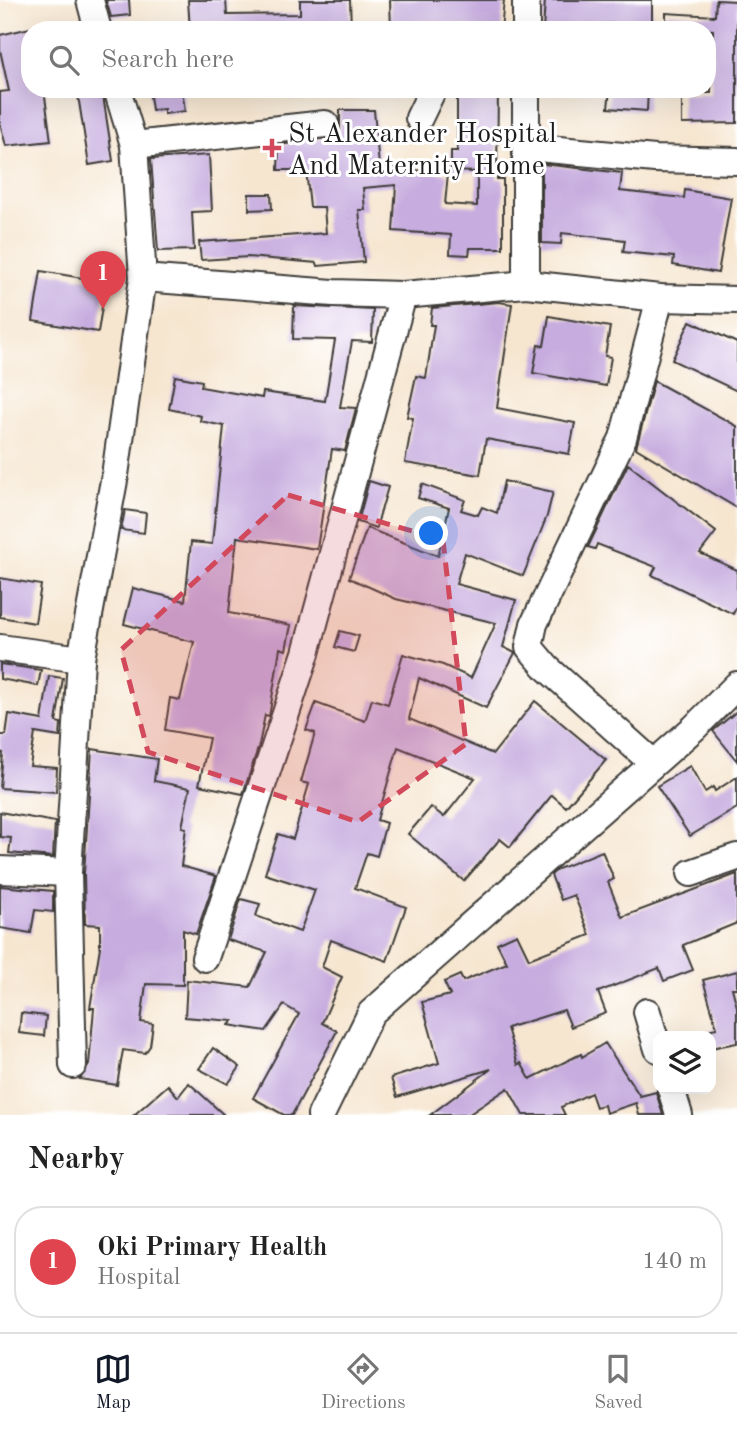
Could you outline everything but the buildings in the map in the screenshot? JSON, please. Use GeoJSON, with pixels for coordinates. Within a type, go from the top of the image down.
{"type":"FeatureCollection","features":[{"type":"Feature","properties":{"kind":"street"},"geometry":{"type":"LineString","coordinates":[[90,0],[96,21]]}},
{"type":"Feature","properties":{"kind":"street"},"geometry":{"type":"LineString","coordinates":[[526,0],[526,21]]}},
{"type":"Feature","properties":{"kind":"street"},"geometry":{"type":"LineString","coordinates":[[73,1065],[68,873],[81,659],[115,475],[143,278],[134,145],[120,98]]}},
{"type":"Feature","properties":{"kind":"street"},"geometry":{"type":"LineString","coordinates":[[419,118],[429,98]]}},
{"type":"Feature","properties":{"kind":"street"},"geometry":{"type":"LineString","coordinates":[[526,98],[526,284]]}},
{"type":"Feature","properties":{"kind":"street"},"geometry":{"type":"LineString","coordinates":[[134,145],[325,124]]}},
{"type":"Feature","properties":{"kind":"street"},"geometry":{"type":"LineString","coordinates":[[527,147],[656,159],[737,161]]}},
{"type":"Feature","properties":{"kind":"street"},"geometry":{"type":"LineString","coordinates":[[143,278],[333,293],[403,295],[526,284],[660,298],[737,300]]}},
{"type":"Feature","properties":{"kind":"street"},"geometry":{"type":"LineString","coordinates":[[205,958],[306,653],[403,295]]}},
{"type":"Feature","properties":{"kind":"street"},"geometry":{"type":"LineString","coordinates":[[653,763],[547,668],[529,647],[534,624],[623,438],[660,298]]}},
{"type":"Feature","properties":{"kind":"street"},"geometry":{"type":"LineString","coordinates":[[0,648],[81,659]]}},
{"type":"Feature","properties":{"kind":"street"},"geometry":{"type":"LineString","coordinates":[[321,1115],[371,1013],[737,685]]}},
{"type":"Feature","properties":{"kind":"street"},"geometry":{"type":"LineString","coordinates":[[691,873],[737,857]]}},
{"type":"Feature","properties":{"kind":"street"},"geometry":{"type":"LineString","coordinates":[[0,870],[68,873]]}},
{"type":"Feature","properties":{"kind":"street"},"geometry":{"type":"LineString","coordinates":[[647,1012],[653,1032]]}},
{"type":"Feature","properties":{"kind":"street"},"geometry":{"type":"LineString","coordinates":[[673,1094],[679,1115]]}},
{"type":"Feature","properties":{"kind":"highlighted area"},"geometry":{"type":"Polygon","coordinates":[[[288,495],[443,540],[466,744],[358,822],[148,752],[121,650],[288,495]]]}},
{"type":"Feature","properties":{"kind":"place","name":"St Alexander Hospital And Maternity Home"},"geometry":{"type":"Point","coordinates":[272,148]}},
{"type":"Feature","properties":{"kind":"place","name":"Oki Primary Health"},"geometry":{"type":"Point","coordinates":[103,309]}}]}
